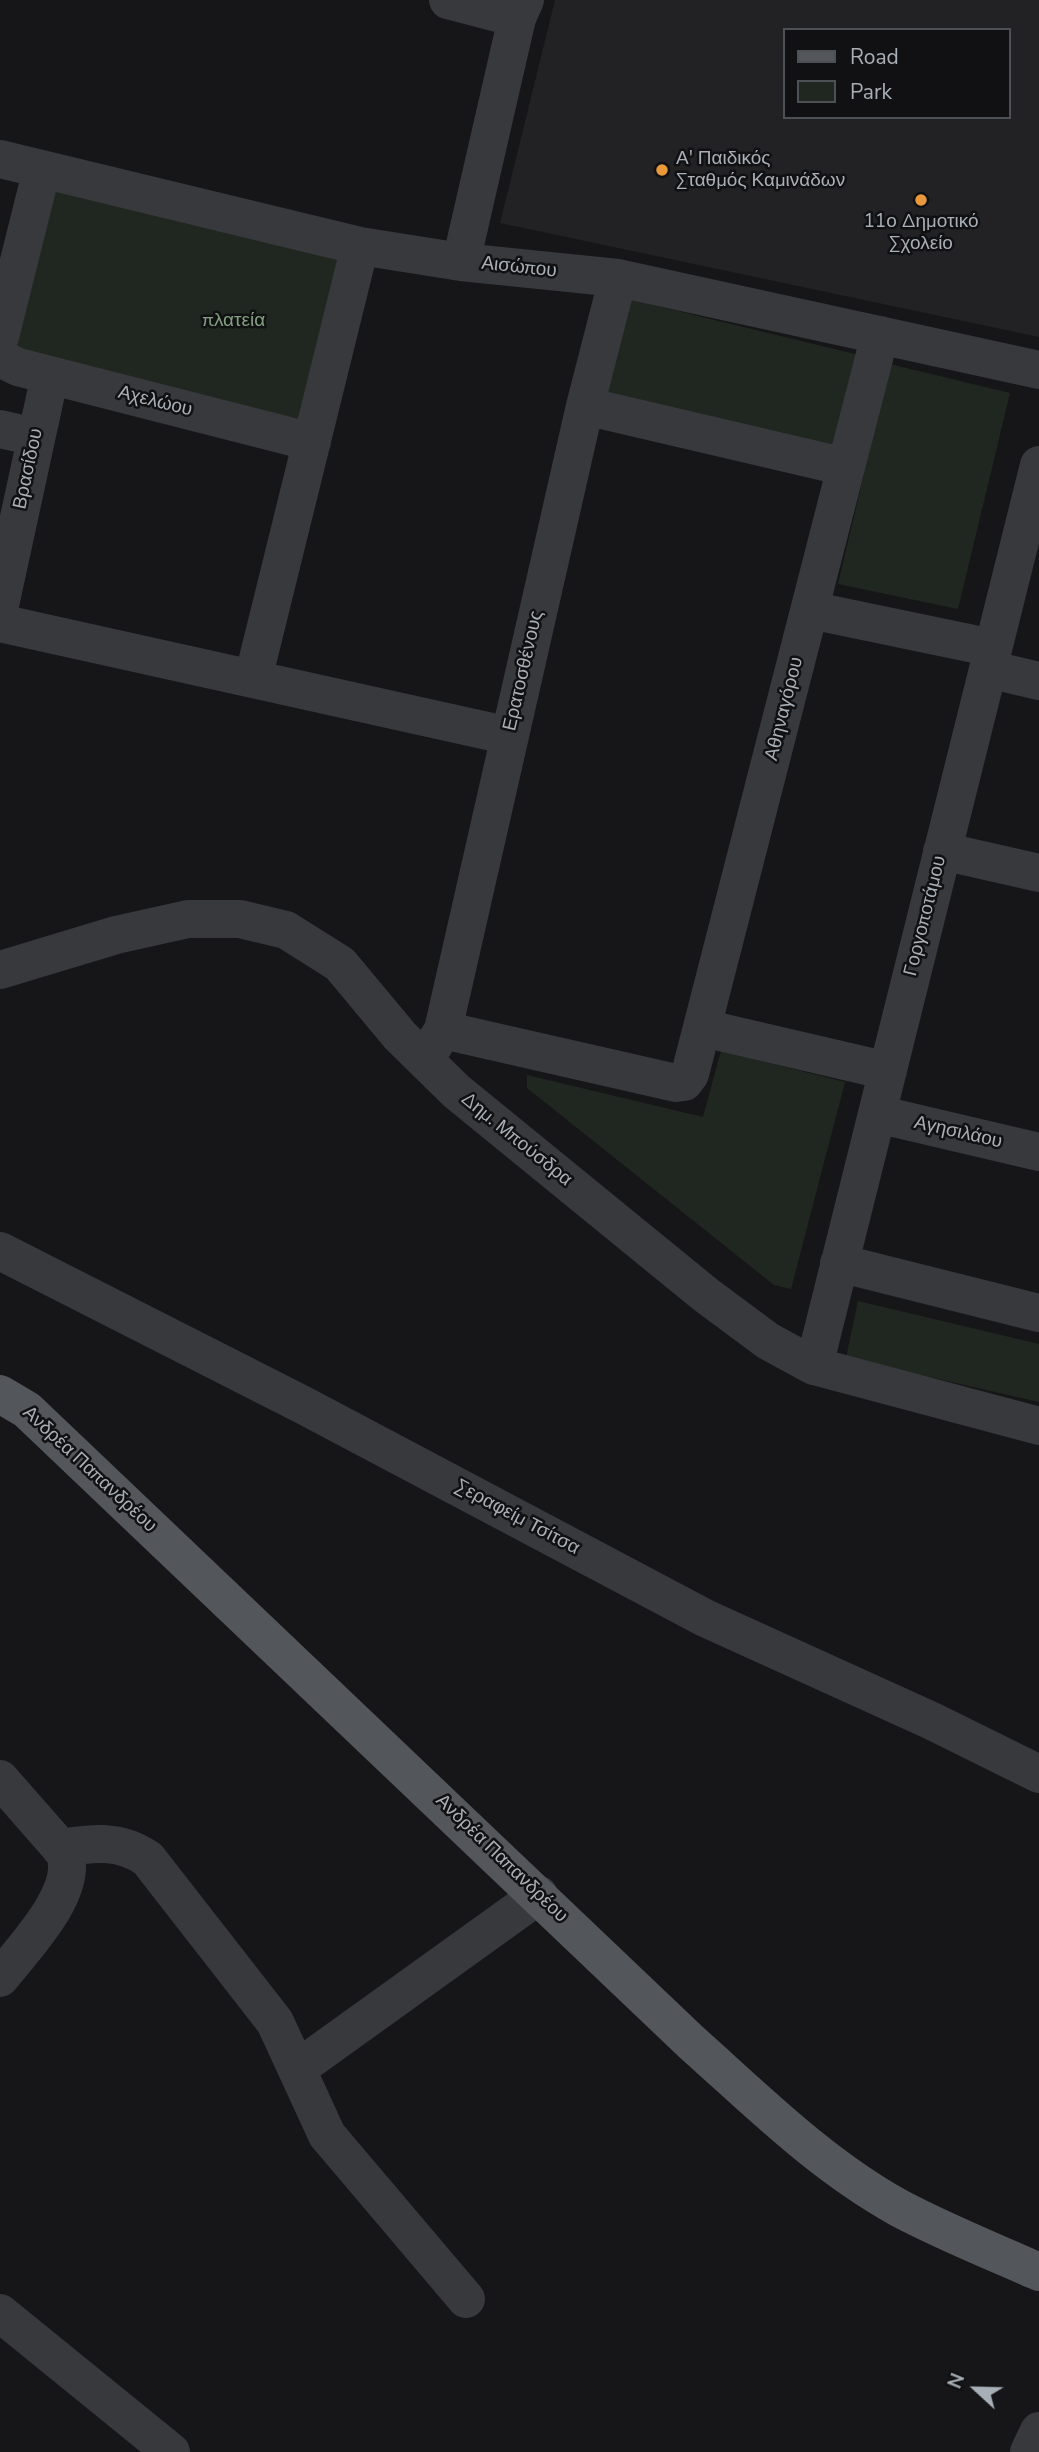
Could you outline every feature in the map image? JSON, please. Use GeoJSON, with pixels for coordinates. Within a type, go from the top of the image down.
{"type":"FeatureCollection","features":[{"type":"Feature","properties":{"kind":"main road","name":"Ανδρέα Παπανδρέου"},"geometry":{"type":"LineString","coordinates":[[0,1394],[27,1410],[691,2042],[830,2162],[898,2207],[1039,2272]]}},
{"type":"Feature","properties":{"kind":"street"},"geometry":{"type":"LineString","coordinates":[[448,0],[521,9],[461,262]]}},
{"type":"Feature","properties":{"kind":"street","name":"Αισώπου"},"geometry":{"type":"LineString","coordinates":[[0,159],[360,246],[461,262],[618,278],[1039,370]]}},
{"type":"Feature","properties":{"kind":"street"},"geometry":{"type":"LineString","coordinates":[[0,337],[43,169]]}},
{"type":"Feature","properties":{"kind":"street"},"geometry":{"type":"LineString","coordinates":[[253,679],[360,246]]}},
{"type":"Feature","properties":{"kind":"street","name":"Ερατοσθένους"},"geometry":{"type":"LineString","coordinates":[[433,1046],[510,736],[585,406],[618,278]]}},
{"type":"Feature","properties":{"kind":"street","name":"Αθηναγόρου"},"geometry":{"type":"LineString","coordinates":[[433,1046],[676,1083],[684,1082],[690,1074],[880,335]]}},
{"type":"Feature","properties":{"kind":"street","name":"Αχελώου"},"geometry":{"type":"LineString","coordinates":[[0,358],[50,375],[312,442]]}},
{"type":"Feature","properties":{"kind":"street","name":"Βρασίδου"},"geometry":{"type":"LineString","coordinates":[[0,605],[50,375]]}},
{"type":"Feature","properties":{"kind":"street"},"geometry":{"type":"LineString","coordinates":[[585,406],[846,467]]}},
{"type":"Feature","properties":{"kind":"street"},"geometry":{"type":"LineString","coordinates":[[0,429],[36,437]]}},
{"type":"Feature","properties":{"kind":"street","name":"Γοργοποτάμου"},"geometry":{"type":"LineString","coordinates":[[814,1367],[1039,465]]}},
{"type":"Feature","properties":{"kind":"street"},"geometry":{"type":"LineString","coordinates":[[810,610],[991,659],[1039,681]]}},
{"type":"Feature","properties":{"kind":"street"},"geometry":{"type":"LineString","coordinates":[[0,623],[510,736]]}},
{"type":"Feature","properties":{"kind":"street"},"geometry":{"type":"LineString","coordinates":[[942,851],[1039,873]]}},
{"type":"Feature","properties":{"kind":"street","name":"Δημ. Μπούσδρα"},"geometry":{"type":"LineString","coordinates":[[0,970],[158,924],[217,917],[266,924],[303,938],[340,964],[433,1046],[706,1295],[768,1341],[814,1367],[1039,1426]]}},
{"type":"Feature","properties":{"kind":"street"},"geometry":{"type":"LineString","coordinates":[[703,1028],[888,1071]]}},
{"type":"Feature","properties":{"kind":"street","name":"Αγησιλάου"},"geometry":{"type":"LineString","coordinates":[[877,1114],[1039,1152]]}},
{"type":"Feature","properties":{"kind":"street","name":"Σεραφείμ Τσίτσα"},"geometry":{"type":"LineString","coordinates":[[0,1251],[305,1406],[705,1618],[932,1721],[1039,1774]]}},
{"type":"Feature","properties":{"kind":"street"},"geometry":{"type":"LineString","coordinates":[[839,1263],[1039,1313]]}},
{"type":"Feature","properties":{"kind":"street"},"geometry":{"type":"LineString","coordinates":[[0,1779],[60,1848],[67,1866],[57,1902],[0,1978]]}},
{"type":"Feature","properties":{"kind":"street"},"geometry":{"type":"LineString","coordinates":[[60,1848],[95,1843],[120,1844],[132,1848],[148,1859],[275,2022],[327,2135],[466,2300]]}},
{"type":"Feature","properties":{"kind":"street"},"geometry":{"type":"LineString","coordinates":[[297,2069],[539,1895]]}},
{"type":"Feature","properties":{"kind":"street"},"geometry":{"type":"LineString","coordinates":[[0,2313],[171,2452]]}},
{"type":"Feature","properties":{"kind":"street"},"geometry":{"type":"LineString","coordinates":[[1029,2452],[1039,2431]]}},
{"type":"Feature","properties":{"kind":"shaded area"},"geometry":{"type":"Polygon","coordinates":[[[555,0],[1039,0],[1039,337],[500,223],[555,0]]]}},
{"type":"Feature","properties":{"kind":"green space","name":"πλατεία"},"geometry":{"type":"Polygon","coordinates":[[[52,188],[341,260],[301,426],[12,352],[52,188]]]}},
{"type":"Feature","properties":{"kind":"green space"},"geometry":{"type":"Polygon","coordinates":[[[628,299],[859,355],[836,452],[604,397],[628,299]]]}},
{"type":"Feature","properties":{"kind":"green space"},"geometry":{"type":"Polygon","coordinates":[[[890,364],[1010,393],[958,609],[838,584],[890,364]]]}},
{"type":"Feature","properties":{"kind":"green space"},"geometry":{"type":"Polygon","coordinates":[[[721,1051],[845,1082],[791,1289],[774,1285],[527,1088],[527,1075],[703,1117],[721,1051]]]}},
{"type":"Feature","properties":{"kind":"green space"},"geometry":{"type":"Polygon","coordinates":[[[858,1301],[1039,1344],[1039,1402],[846,1358],[858,1301]]]}},
{"type":"Feature","properties":{"kind":"place","name":"Α' Παιδικός Σταθμός Καμινάδων"},"geometry":{"type":"Point","coordinates":[662,170]}},
{"type":"Feature","properties":{"kind":"place","name":"11ο Δημοτικό Σχολείο"},"geometry":{"type":"Point","coordinates":[921,200]}}]}
